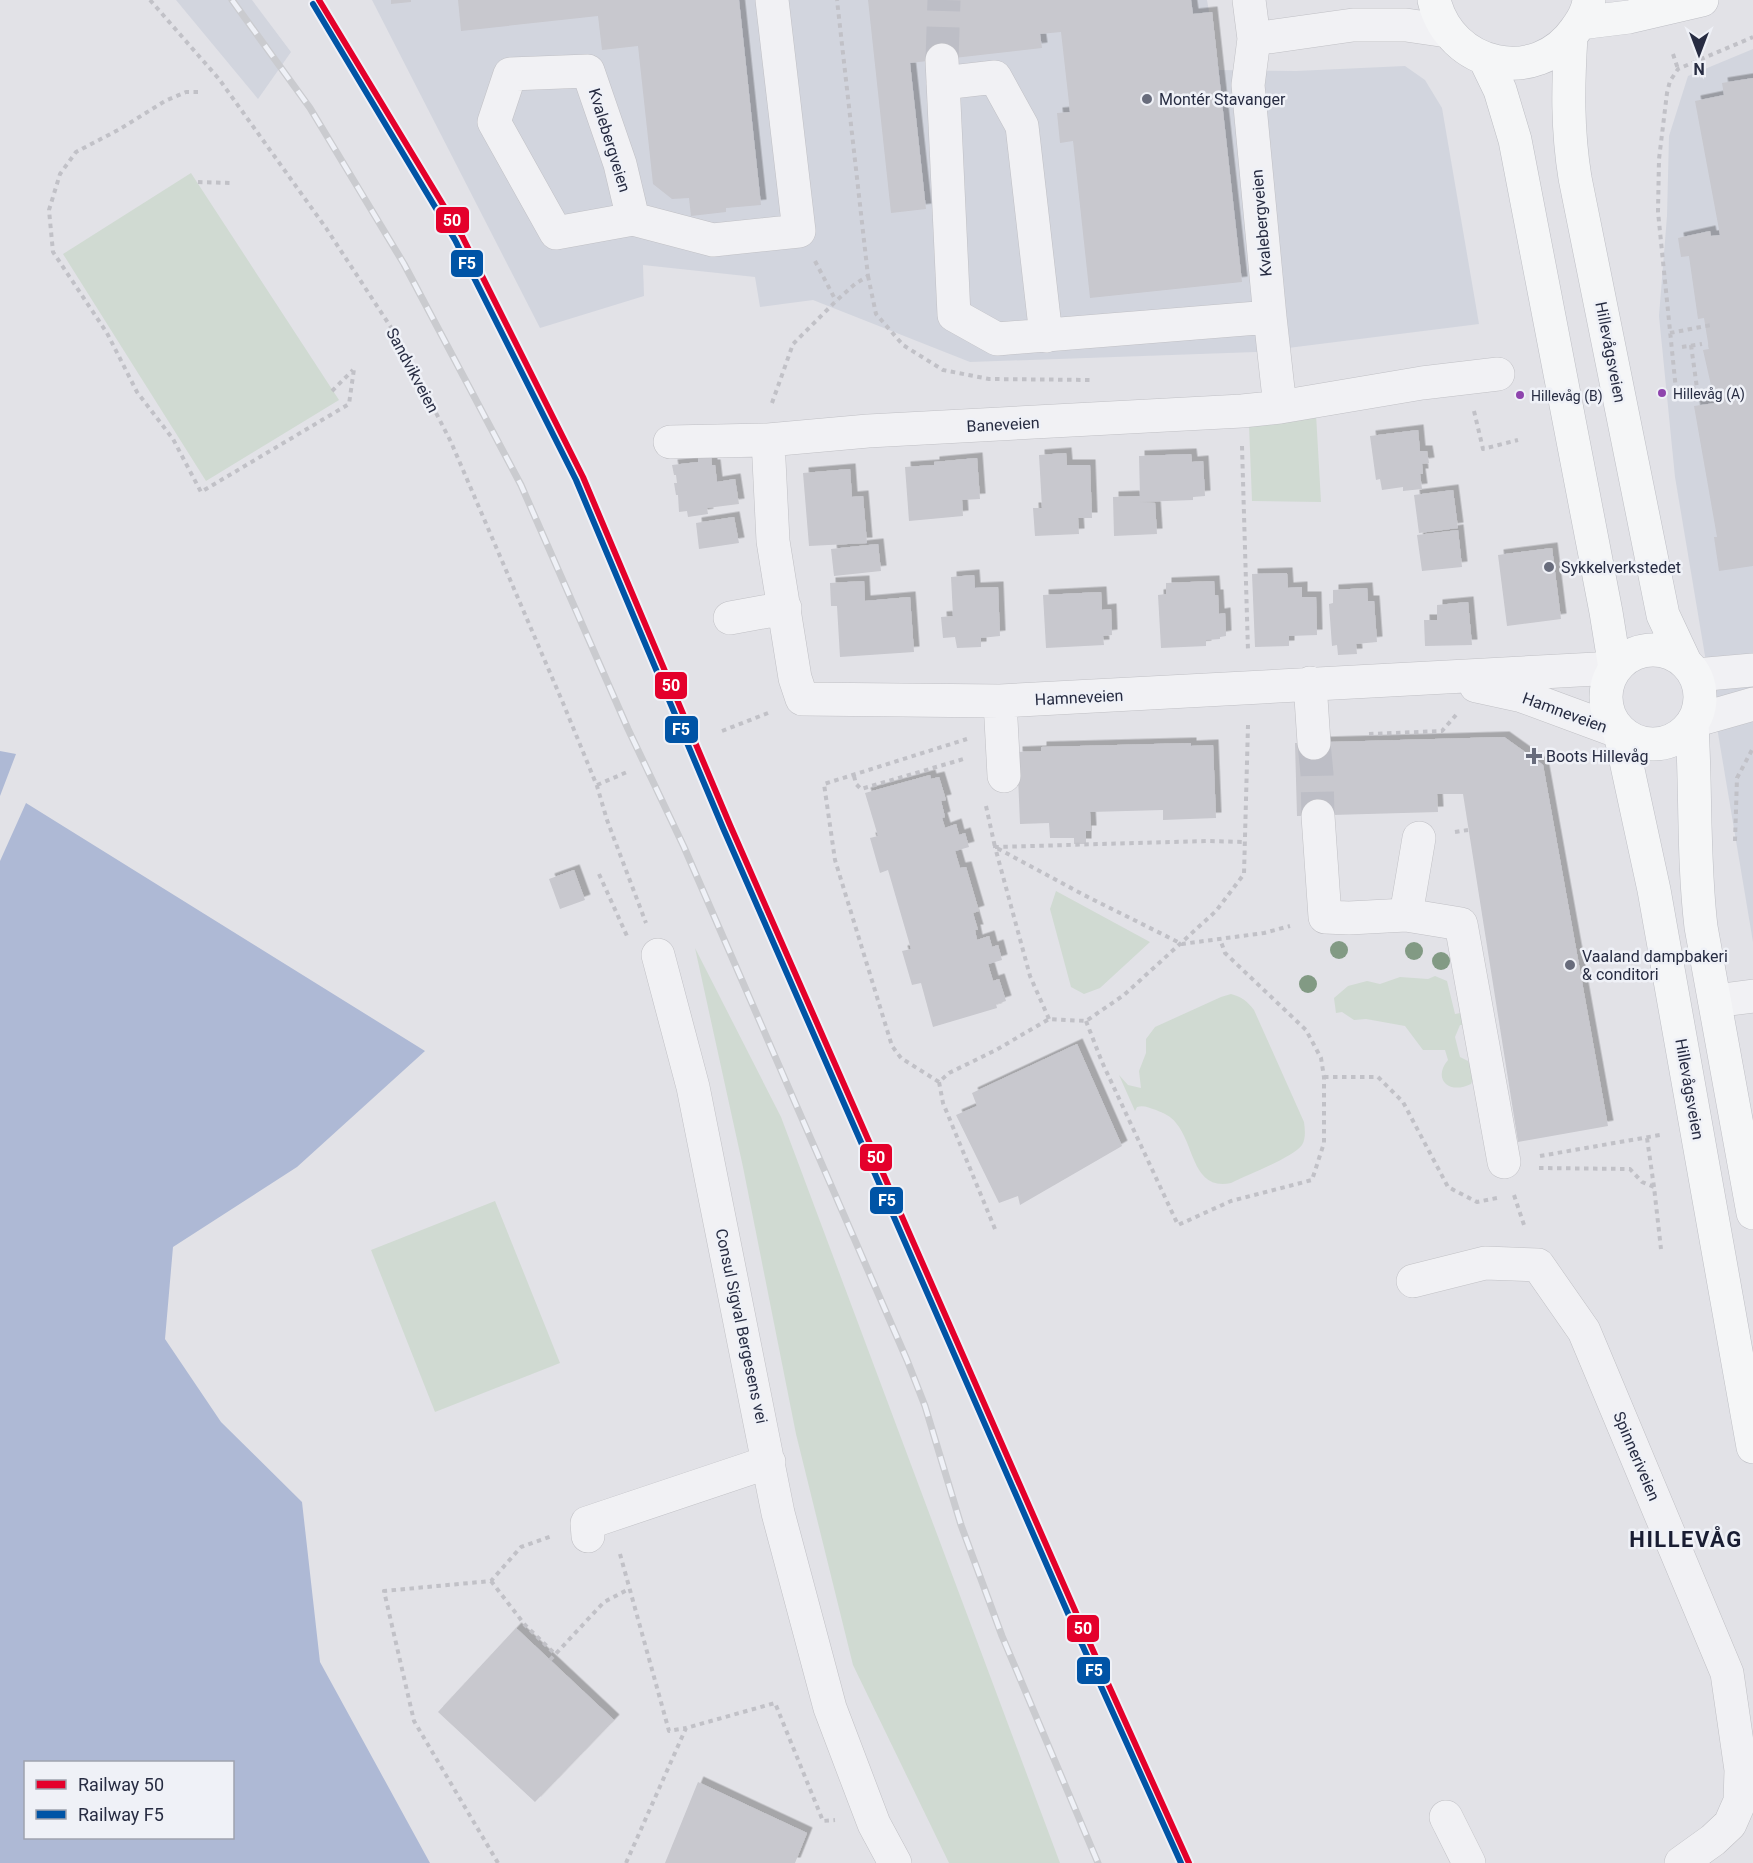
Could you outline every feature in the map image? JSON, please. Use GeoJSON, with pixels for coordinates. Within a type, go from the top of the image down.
{"type":"FeatureCollection","features":[{"type":"Feature","properties":{"kind":"main road"},"geometry":{"type":"LineString","coordinates":[[1434,0],[1447,31],[1464,48],[1485,59],[1511,64],[1551,53],[1580,20],[1629,17],[1702,0]]}},
{"type":"Feature","properties":{"kind":"main road","name":"Hillevågsveien"},"geometry":{"type":"LineString","coordinates":[[1580,20],[1568,96],[1570,145],[1575,178],[1663,615],[1691,668]]}},
{"type":"Feature","properties":{"kind":"main road"},"geometry":{"type":"LineString","coordinates":[[1485,59],[1500,90],[1515,140],[1615,668]]}},
{"type":"Feature","properties":{"kind":"main road"},"geometry":{"type":"LineString","coordinates":[[1653,650],[1670,653],[1691,668],[1700,688],[1700,705],[1693,723],[1680,736],[1662,744],[1649,745],[1630,740],[1618,732],[1605,704],[1606,690],[1615,668],[1624,659],[1637,652],[1653,650]]}},
{"type":"Feature","properties":{"kind":"main road"},"geometry":{"type":"LineString","coordinates":[[1693,723],[1696,784],[1696,890],[1753,1213]]}},
{"type":"Feature","properties":{"kind":"main road","name":"Hillevågsveien"},"geometry":{"type":"LineString","coordinates":[[1618,732],[1654,890],[1753,1447]]}},
{"type":"Feature","properties":{"kind":"street","name":"Kvalebergveien"},"geometry":{"type":"LineString","coordinates":[[633,219],[620,164],[588,71],[510,74],[494,122],[556,233],[633,219],[713,240],[799,231],[772,0]]}},
{"type":"Feature","properties":{"kind":"street","name":"Kvalebergveien"},"geometry":{"type":"LineString","coordinates":[[1249,0],[1254,39],[1248,85],[1280,407]]}},
{"type":"Feature","properties":{"kind":"street"},"geometry":{"type":"LineString","coordinates":[[1254,39],[1353,25],[1406,25],[1447,31]]}},
{"type":"Feature","properties":{"kind":"street"},"geometry":{"type":"LineString","coordinates":[[1046,336],[1022,126],[995,77],[943,71],[954,315],[997,339],[1046,336],[1270,317]]}},
{"type":"Feature","properties":{"kind":"street","name":"Baneveien"},"geometry":{"type":"LineString","coordinates":[[670,442],[768,440],[868,431],[1242,411],[1280,407],[1422,383],[1498,374]]}},
{"type":"Feature","properties":{"kind":"street"},"geometry":{"type":"LineString","coordinates":[[768,440],[773,541],[795,678],[802,699]]}},
{"type":"Feature","properties":{"kind":"street"},"geometry":{"type":"LineString","coordinates":[[730,618],[785,608]]}},
{"type":"Feature","properties":{"kind":"street","name":"Hamneveien"},"geometry":{"type":"LineString","coordinates":[[802,699],[1001,715],[1250,687],[1615,668]]}},
{"type":"Feature","properties":{"kind":"street"},"geometry":{"type":"LineString","coordinates":[[1691,668],[1753,670]]}},
{"type":"Feature","properties":{"kind":"street","name":"Hamneveien"},"geometry":{"type":"LineString","coordinates":[[1442,678],[1522,696],[1618,732]]}},
{"type":"Feature","properties":{"kind":"street"},"geometry":{"type":"LineString","coordinates":[[1310,684],[1314,743]]}},
{"type":"Feature","properties":{"kind":"street"},"geometry":{"type":"LineString","coordinates":[[1693,723],[1753,704]]}},
{"type":"Feature","properties":{"kind":"street"},"geometry":{"type":"LineString","coordinates":[[1001,715],[1004,776]]}},
{"type":"Feature","properties":{"kind":"street"},"geometry":{"type":"LineString","coordinates":[[1318,816],[1325,917],[1406,915],[1461,924],[1504,1162]]}},
{"type":"Feature","properties":{"kind":"street"},"geometry":{"type":"LineString","coordinates":[[1406,915],[1419,838]]}},
{"type":"Feature","properties":{"kind":"street","name":"Consul Sigval Bergesens vei"},"geometry":{"type":"LineString","coordinates":[[658,955],[693,1087],[778,1513],[830,1708],[874,1824],[895,1863]]}},
{"type":"Feature","properties":{"kind":"street"},"geometry":{"type":"LineString","coordinates":[[1715,1001],[1753,996]]}},
{"type":"Feature","properties":{"kind":"street"},"geometry":{"type":"LineString","coordinates":[[1413,1281],[1485,1263],[1538,1265]]}},
{"type":"Feature","properties":{"kind":"street","name":"Spinneriveien"},"geometry":{"type":"LineString","coordinates":[[1538,1265],[1584,1331],[1727,1673],[1740,1770],[1740,1801],[1730,1824],[1682,1863]]}},
{"type":"Feature","properties":{"kind":"street"},"geometry":{"type":"LineString","coordinates":[[597,1535],[769,1462]]}},
{"type":"Feature","properties":{"kind":"street"},"geometry":{"type":"LineString","coordinates":[[1446,1817],[1469,1863]]}},
{"type":"Feature","properties":{"kind":"path","name":"Sandvikveien"},"geometry":{"type":"LineString","coordinates":[[150,0],[219,79],[326,228],[396,335],[451,442],[597,786]]}},
{"type":"Feature","properties":{"kind":"path"},"geometry":{"type":"LineString","coordinates":[[1691,345],[1697,388],[1676,390],[1658,212],[1659,159],[1667,93],[1670,81],[1678,69],[1753,37]]}},
{"type":"Feature","properties":{"kind":"path"},"geometry":{"type":"LineString","coordinates":[[1673,54],[1678,69]]}},
{"type":"Feature","properties":{"kind":"path"},"geometry":{"type":"LineString","coordinates":[[198,92],[186,92],[165,101],[120,129],[76,152],[60,174],[49,210],[53,252],[107,333],[137,392],[172,439],[201,492],[348,404],[354,369],[332,391]]}},
{"type":"Feature","properties":{"kind":"path"},"geometry":{"type":"LineString","coordinates":[[198,182],[232,183]]}},
{"type":"Feature","properties":{"kind":"path"},"geometry":{"type":"LineString","coordinates":[[825,282],[836,301]]}},
{"type":"Feature","properties":{"kind":"path"},"geometry":{"type":"LineString","coordinates":[[1670,333],[1711,325]]}},
{"type":"Feature","properties":{"kind":"path"},"geometry":{"type":"LineString","coordinates":[[1682,347],[1702,344]]}},
{"type":"Feature","properties":{"kind":"path"},"geometry":{"type":"LineString","coordinates":[[1466,379],[1483,449],[1518,440]]}},
{"type":"Feature","properties":{"kind":"path"},"geometry":{"type":"LineString","coordinates":[[939,1082],[949,1072],[996,1050],[1049,1019],[1086,1022],[1124,995],[1182,944],[1216,911],[1244,874],[1250,687],[1244,549],[1242,411]]}},
{"type":"Feature","properties":{"kind":"path"},"geometry":{"type":"LineString","coordinates":[[722,731],[802,699]]}},
{"type":"Feature","properties":{"kind":"path"},"geometry":{"type":"LineString","coordinates":[[1369,734],[1442,731],[1461,710]]}},
{"type":"Feature","properties":{"kind":"path"},"geometry":{"type":"LineString","coordinates":[[995,1229],[943,1103],[939,1082],[900,1059],[892,1046],[835,860],[824,784],[982,734],[1001,715]]}},
{"type":"Feature","properties":{"kind":"path"},"geometry":{"type":"LineString","coordinates":[[1734,846],[1737,778],[1753,748]]}},
{"type":"Feature","properties":{"kind":"path"},"geometry":{"type":"LineString","coordinates":[[854,776],[856,784],[861,789],[967,758],[969,767]]}},
{"type":"Feature","properties":{"kind":"path"},"geometry":{"type":"LineString","coordinates":[[627,772],[597,786],[607,820],[658,955]]}},
{"type":"Feature","properties":{"kind":"path"},"geometry":{"type":"LineString","coordinates":[[985,804],[1030,976],[1049,1019]]}},
{"type":"Feature","properties":{"kind":"path"},"geometry":{"type":"LineString","coordinates":[[995,847],[1245,842]]}},
{"type":"Feature","properties":{"kind":"path"},"geometry":{"type":"LineString","coordinates":[[995,847],[1182,944],[1264,933],[1325,917]]}},
{"type":"Feature","properties":{"kind":"path"},"geometry":{"type":"LineString","coordinates":[[1086,1022],[1102,1062],[1178,1225],[1231,1201],[1312,1180],[1324,1143],[1324,1077],[1321,1059],[1306,1030],[1225,953],[1221,939]]}},
{"type":"Feature","properties":{"kind":"path"},"geometry":{"type":"LineString","coordinates":[[1324,1077],[1378,1077],[1403,1102],[1448,1187],[1477,1202],[1514,1194],[1538,1265]]}},
{"type":"Feature","properties":{"kind":"path"},"geometry":{"type":"LineString","coordinates":[[1504,1162],[1665,1134]]}},
{"type":"Feature","properties":{"kind":"path"},"geometry":{"type":"LineString","coordinates":[[1647,1138],[1661,1249]]}},
{"type":"Feature","properties":{"kind":"path"},"geometry":{"type":"LineString","coordinates":[[1504,1162],[1520,1168],[1630,1169],[1642,1182],[1654,1187]]}},
{"type":"Feature","properties":{"kind":"path"},"geometry":{"type":"LineString","coordinates":[[498,1863],[414,1721],[384,1591],[490,1581],[521,1547],[597,1535],[629,1589],[669,1731],[775,1703],[823,1821],[845,1819]]}},
{"type":"Feature","properties":{"kind":"path"},"geometry":{"type":"LineString","coordinates":[[490,1581],[525,1625],[555,1653]]}},
{"type":"Feature","properties":{"kind":"path"},"geometry":{"type":"LineString","coordinates":[[550,1660],[604,1602],[629,1589]]}},
{"type":"Feature","properties":{"kind":"path"},"geometry":{"type":"LineString","coordinates":[[626,1863],[686,1728]]}},
{"type":"Feature","properties":{"kind":"shaded area"},"geometry":{"type":"Polygon","coordinates":[[[176,0],[252,0],[291,52],[258,99],[176,0]]]}},
{"type":"Feature","properties":{"kind":"shaded area"},"geometry":{"type":"Polygon","coordinates":[[[372,0],[1207,0],[1219,70],[1296,71],[1405,66],[1425,80],[1442,108],[1479,324],[1256,352],[970,362],[813,300],[760,307],[755,277],[643,265],[644,296],[540,328],[372,0]]]}},
{"type":"Feature","properties":{"kind":"shaded area"},"geometry":{"type":"Polygon","coordinates":[[[1753,49],[1753,942],[1675,477],[1659,316],[1667,216],[1669,136],[1688,76],[1753,49]]]}},
{"type":"Feature","properties":{"kind":"shaded area"},"geometry":{"type":"Polygon","coordinates":[[[191,173],[339,400],[206,481],[63,254],[191,173]]]}},
{"type":"Feature","properties":{"kind":"shaded area"},"geometry":{"type":"Polygon","coordinates":[[[1316,414],[1321,502],[1252,501],[1249,425],[1316,414]]]}},
{"type":"Feature","properties":{"kind":"shaded area"},"geometry":{"type":"Polygon","coordinates":[[[1056,891],[1150,942],[1100,988],[1084,994],[1071,987],[1050,909],[1056,891]]]}},
{"type":"Feature","properties":{"kind":"shaded area"},"geometry":{"type":"Polygon","coordinates":[[[695,948],[781,1117],[1060,1863],[949,1863],[853,1665],[796,1434],[743,1167],[695,948]]]}},
{"type":"Feature","properties":{"kind":"shaded area"},"geometry":{"type":"Polygon","coordinates":[[[1435,976],[1447,981],[1455,1014],[1466,1012],[1468,1025],[1460,1025],[1455,1037],[1460,1057],[1468,1061],[1474,1076],[1471,1084],[1463,1087],[1450,1086],[1442,1079],[1443,1067],[1448,1060],[1445,1050],[1423,1050],[1405,1026],[1366,1019],[1354,1020],[1342,1012],[1336,1013],[1334,998],[1348,986],[1367,981],[1380,984],[1400,977],[1428,979],[1435,976]]]}},
{"type":"Feature","properties":{"kind":"shaded area"},"geometry":{"type":"Polygon","coordinates":[[[1231,994],[1244,1000],[1254,1010],[1304,1122],[1305,1134],[1302,1145],[1289,1155],[1231,1183],[1218,1184],[1201,1173],[1182,1132],[1172,1118],[1144,1107],[1137,1107],[1135,1111],[1119,1075],[1128,1085],[1141,1088],[1139,1071],[1146,1053],[1146,1039],[1155,1027],[1231,994]]]}},
{"type":"Feature","properties":{"kind":"shaded area"},"geometry":{"type":"Polygon","coordinates":[[[495,1201],[560,1363],[435,1412],[371,1250],[495,1201]]]}},
{"type":"Feature","properties":{"kind":"water"},"geometry":{"type":"Polygon","coordinates":[[[0,751],[16,754],[0,796],[0,751]]]}},
{"type":"Feature","properties":{"kind":"water"},"geometry":{"type":"Polygon","coordinates":[[[26,803],[425,1051],[297,1167],[173,1247],[165,1339],[221,1422],[302,1502],[320,1662],[430,1863],[0,1863],[0,861],[26,803]]]}},
{"type":"Feature","properties":{"kind":"building"},"geometry":{"type":"Polygon","coordinates":[[[391,0],[411,0],[411,2],[391,4],[391,0]]]}},
{"type":"Feature","properties":{"kind":"building"},"geometry":{"type":"Polygon","coordinates":[[[458,0],[739,0],[761,205],[726,208],[726,212],[691,216],[689,198],[672,199],[653,184],[638,46],[602,50],[598,16],[461,31],[458,0]]]}},
{"type":"Feature","properties":{"kind":"building"},"geometry":{"type":"Polygon","coordinates":[[[868,0],[1191,0],[1193,14],[1212,12],[1242,282],[1090,298],[1073,141],[1060,143],[1057,113],[1070,112],[1061,32],[1040,34],[1042,48],[910,63],[926,209],[891,213],[868,0]]]}},
{"type":"Feature","properties":{"kind":"building"},"geometry":{"type":"Polygon","coordinates":[[[1753,78],[1753,566],[1719,571],[1714,537],[1717,537],[1694,406],[1715,403],[1703,350],[1709,349],[1704,318],[1698,319],[1689,256],[1681,257],[1678,238],[1710,231],[1711,236],[1720,235],[1695,101],[1724,95],[1722,83],[1753,78]]]}},
{"type":"Feature","properties":{"kind":"building"},"geometry":{"type":"Polygon","coordinates":[[[1418,430],[1420,451],[1427,451],[1429,463],[1422,464],[1423,474],[1420,474],[1422,489],[1403,491],[1403,487],[1382,490],[1380,479],[1376,480],[1370,436],[1418,430]]]}},
{"type":"Feature","properties":{"kind":"building"},"geometry":{"type":"Polygon","coordinates":[[[1066,453],[1067,465],[1090,465],[1092,518],[1078,518],[1079,534],[1035,536],[1033,508],[1042,508],[1039,455],[1066,453]]]}},
{"type":"Feature","properties":{"kind":"building"},"geometry":{"type":"Polygon","coordinates":[[[1191,454],[1192,462],[1203,461],[1205,496],[1193,497],[1193,500],[1140,502],[1155,503],[1157,534],[1114,536],[1113,497],[1140,496],[1139,456],[1191,454]]]}},
{"type":"Feature","properties":{"kind":"building"},"geometry":{"type":"Polygon","coordinates":[[[711,455],[717,482],[735,479],[739,504],[707,508],[708,514],[688,517],[687,511],[679,512],[678,495],[676,495],[674,483],[677,483],[676,475],[674,475],[672,465],[698,462],[698,456],[711,455]]]}},
{"type":"Feature","properties":{"kind":"building"},"geometry":{"type":"Polygon","coordinates":[[[977,458],[980,499],[962,500],[963,516],[909,521],[905,467],[977,458]]]}},
{"type":"Feature","properties":{"kind":"building"},"geometry":{"type":"Polygon","coordinates":[[[850,469],[852,497],[863,496],[867,543],[809,546],[803,473],[850,469]]]}},
{"type":"Feature","properties":{"kind":"building"},"geometry":{"type":"Polygon","coordinates":[[[1453,490],[1458,528],[1419,533],[1414,495],[1453,490]]]}},
{"type":"Feature","properties":{"kind":"building"},"geometry":{"type":"Polygon","coordinates":[[[734,517],[739,543],[699,549],[696,523],[734,517]]]}},
{"type":"Feature","properties":{"kind":"building"},"geometry":{"type":"Polygon","coordinates":[[[1458,530],[1462,567],[1422,571],[1417,535],[1458,530]]]}},
{"type":"Feature","properties":{"kind":"building"},"geometry":{"type":"Polygon","coordinates":[[[878,544],[881,571],[834,576],[831,549],[878,544]]]}},
{"type":"Feature","properties":{"kind":"building"},"geometry":{"type":"Polygon","coordinates":[[[1552,548],[1561,619],[1507,626],[1498,555],[1552,548]]]}},
{"type":"Feature","properties":{"kind":"building"},"geometry":{"type":"Polygon","coordinates":[[[1287,573],[1288,588],[1302,587],[1302,597],[1316,597],[1317,635],[1289,636],[1289,646],[1255,647],[1252,574],[1287,573]]]}},
{"type":"Feature","properties":{"kind":"building"},"geometry":{"type":"Polygon","coordinates":[[[974,575],[975,588],[998,587],[1000,636],[981,638],[981,647],[957,648],[955,637],[943,638],[941,617],[953,616],[951,577],[974,575]]]}},
{"type":"Feature","properties":{"kind":"building"},"geometry":{"type":"Polygon","coordinates":[[[864,581],[865,601],[910,597],[914,652],[840,657],[837,606],[831,606],[830,583],[864,581]]]}},
{"type":"Feature","properties":{"kind":"building"},"geometry":{"type":"Polygon","coordinates":[[[1214,581],[1215,595],[1218,595],[1219,614],[1225,613],[1226,636],[1206,640],[1206,646],[1161,648],[1158,595],[1166,594],[1166,583],[1214,581]]]}},
{"type":"Feature","properties":{"kind":"building"},"geometry":{"type":"Polygon","coordinates":[[[1367,588],[1368,601],[1374,601],[1377,642],[1356,644],[1357,654],[1338,655],[1337,645],[1332,646],[1329,604],[1333,603],[1333,590],[1367,588]]]}},
{"type":"Feature","properties":{"kind":"building"},"geometry":{"type":"Polygon","coordinates":[[[1101,592],[1102,610],[1111,609],[1112,635],[1103,636],[1104,645],[1046,648],[1043,595],[1101,592]]]}},
{"type":"Feature","properties":{"kind":"building"},"geometry":{"type":"Polygon","coordinates":[[[1468,602],[1472,645],[1425,646],[1424,620],[1437,620],[1437,605],[1468,602]]]}},
{"type":"Feature","properties":{"kind":"building"},"geometry":{"type":"Polygon","coordinates":[[[1504,737],[1543,765],[1608,1126],[1518,1142],[1463,794],[1437,794],[1438,812],[1297,816],[1295,743],[1504,737]]]}},
{"type":"Feature","properties":{"kind":"building"},"geometry":{"type":"Polygon","coordinates":[[[1191,743],[1191,746],[1213,745],[1216,818],[1163,820],[1163,810],[1090,812],[1091,831],[1086,831],[1086,844],[1074,844],[1074,838],[1050,838],[1049,823],[1020,824],[1017,752],[1041,751],[1041,747],[1191,743]]]}},
{"type":"Feature","properties":{"kind":"building"},"geometry":{"type":"Polygon","coordinates":[[[930,775],[931,779],[939,777],[946,800],[941,801],[945,828],[956,824],[959,835],[965,833],[969,847],[955,851],[960,868],[966,867],[979,911],[973,913],[978,930],[975,930],[977,940],[989,936],[992,947],[998,945],[1002,960],[988,964],[993,981],[999,979],[1006,1001],[996,1004],[997,1008],[933,1027],[921,983],[912,985],[902,951],[911,949],[888,870],[880,873],[870,838],[878,836],[865,793],[930,775]]]}},
{"type":"Feature","properties":{"kind":"building"},"geometry":{"type":"Polygon","coordinates":[[[574,870],[585,900],[560,909],[549,879],[574,870]]]}},
{"type":"Feature","properties":{"kind":"building"},"geometry":{"type":"Polygon","coordinates":[[[1077,1044],[1122,1146],[1020,1205],[1018,1196],[999,1203],[956,1115],[977,1106],[972,1093],[1077,1044]]]}},
{"type":"Feature","properties":{"kind":"building"},"geometry":{"type":"Polygon","coordinates":[[[516,1628],[614,1720],[535,1802],[438,1712],[516,1628]]]}},
{"type":"Feature","properties":{"kind":"building"},"geometry":{"type":"Polygon","coordinates":[[[698,1782],[807,1833],[795,1863],[665,1863],[698,1782]]]}},
{"type":"Feature","properties":{"kind":"tunnel"},"geometry":{"type":"LineString","coordinates":[[942,60],[944,0]]}},
{"type":"Feature","properties":{"kind":"tunnel"},"geometry":{"type":"LineString","coordinates":[[1314,743],[1318,816]]}},
{"type":"Feature","properties":{"kind":"railway"},"geometry":{"type":"LineString","coordinates":[[232,0],[310,108],[404,264],[521,485],[628,729],[684,847],[907,1360],[925,1406],[961,1525],[1002,1636],[1098,1863]]}},
{"type":"Feature","properties":{"kind":"rail line","name":"50"},"geometry":{"type":"LineString","coordinates":[[319,0],[462,236],[583,477],[730,825],[1077,1615],[1189,1863]]}},
{"type":"Feature","properties":{"kind":"rail line","name":"F5"},"geometry":{"type":"LineString","coordinates":[[313,4],[455,240],[576,480],[723,828],[1070,1618],[1181,1863]]}},
{"type":"Feature","properties":{"kind":"place","name":"Montér Stavanger"},"geometry":{"type":"Point","coordinates":[1147,99]}},
{"type":"Feature","properties":{"kind":"place","name":"Hillevåg (A)"},"geometry":{"type":"Point","coordinates":[1662,393]}},
{"type":"Feature","properties":{"kind":"place","name":"Hillevåg (B)"},"geometry":{"type":"Point","coordinates":[1520,395]}},
{"type":"Feature","properties":{"kind":"place","name":"Sykkelverkstedet"},"geometry":{"type":"Point","coordinates":[1549,567]}},
{"type":"Feature","properties":{"kind":"place","name":"Boots Hillevåg"},"geometry":{"type":"Point","coordinates":[1534,756]}},
{"type":"Feature","properties":{"kind":"place","name":"Vaaland dampbakeri & conditori"},"geometry":{"type":"Point","coordinates":[1570,965]}},
{"type":"Feature","properties":{"kind":"district","name":"HILLEVÅG"},"geometry":{"type":"Point","coordinates":[1686,1539]}}]}
